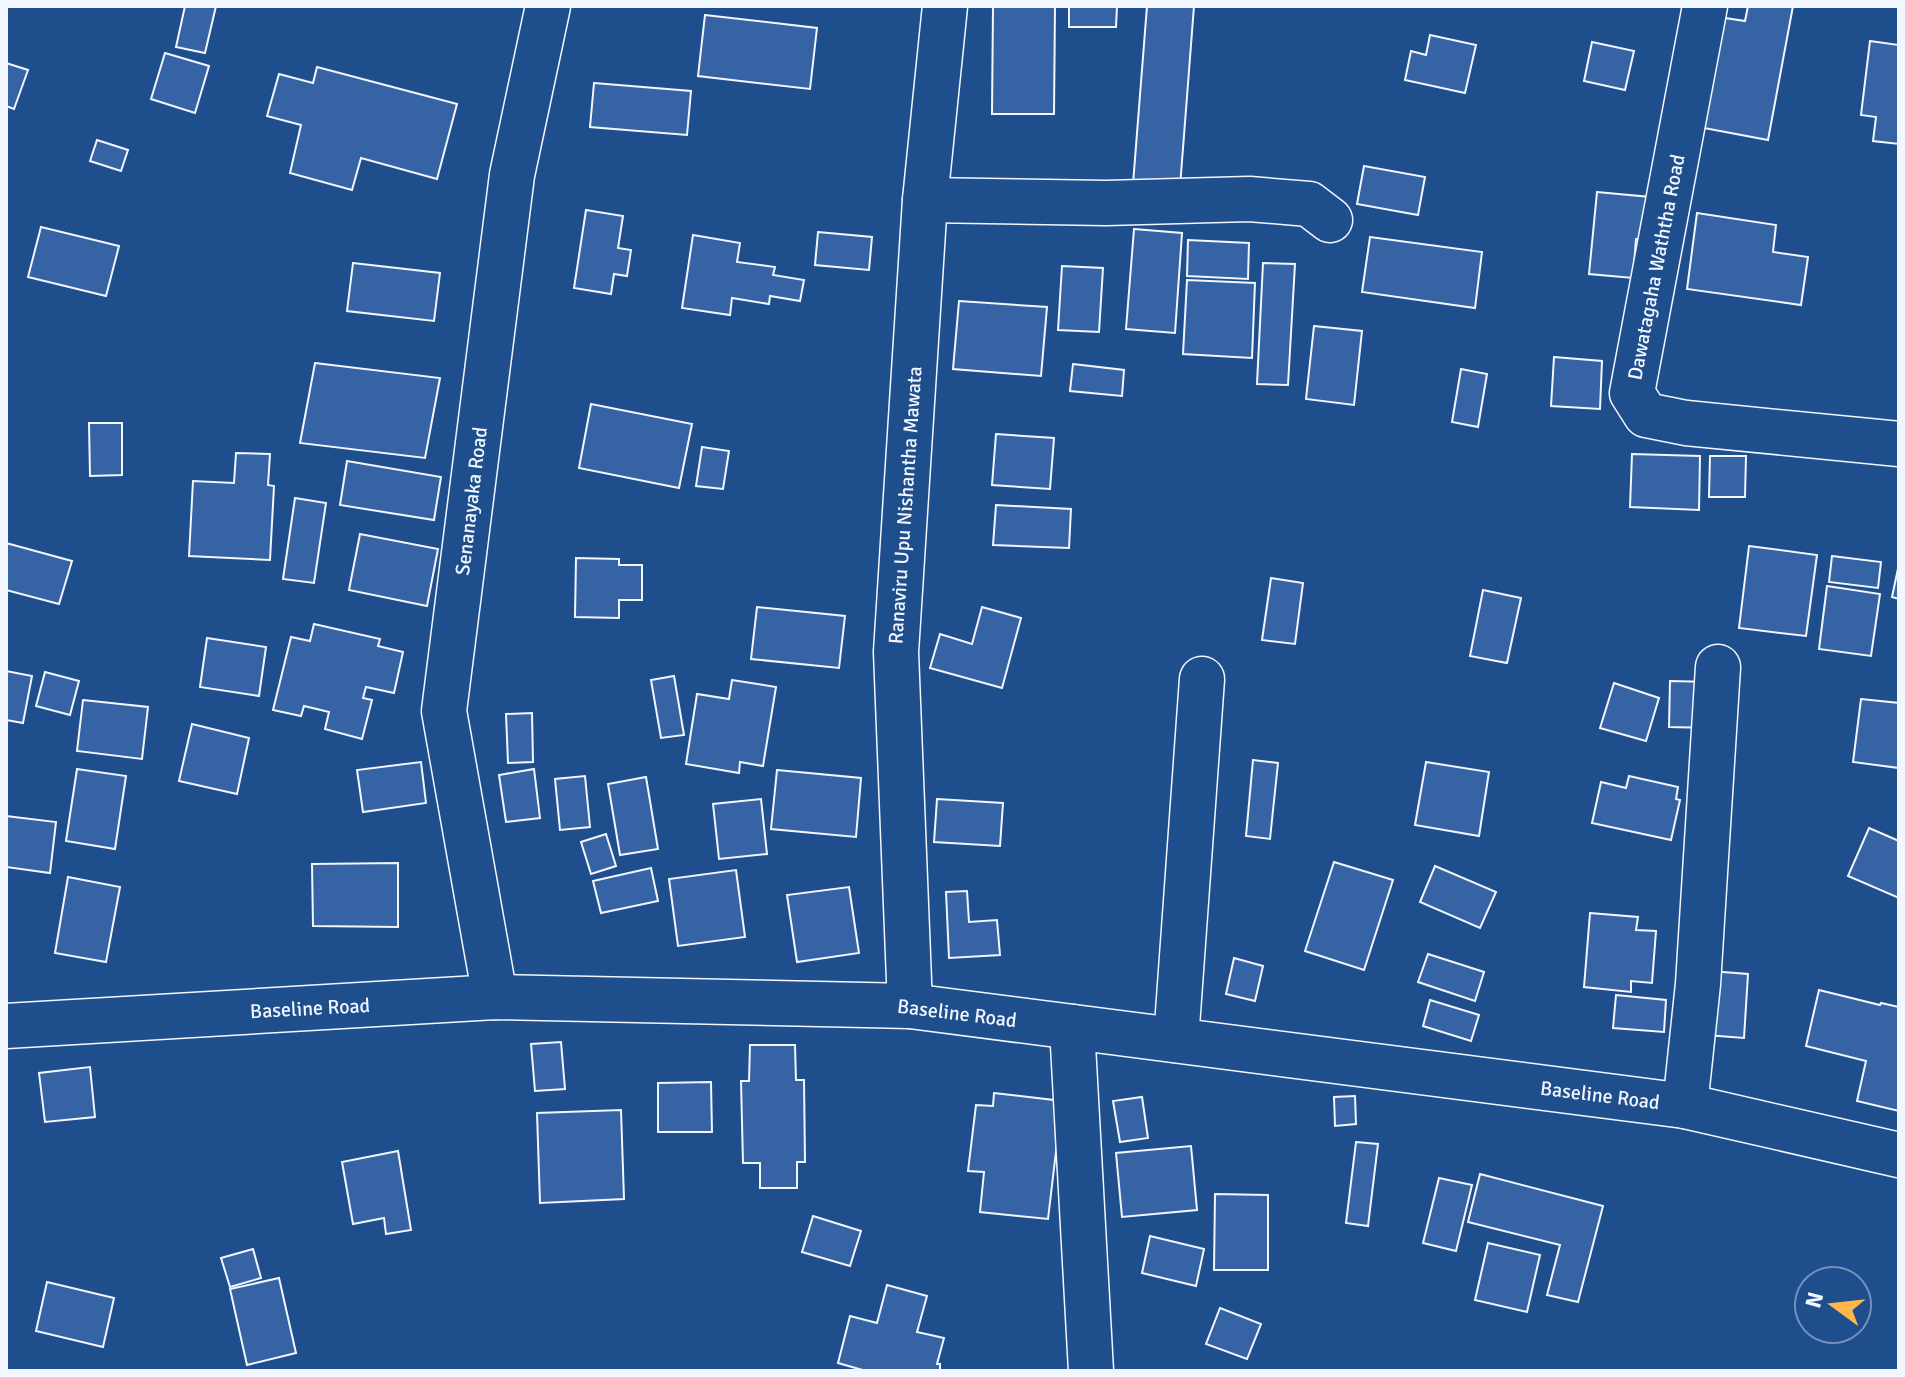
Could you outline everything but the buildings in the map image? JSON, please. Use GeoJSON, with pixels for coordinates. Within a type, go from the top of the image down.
{"type":"FeatureCollection","features":[{"type":"Feature","properties":{"kind":"street","name":"Senanayaka Road"},"geometry":{"type":"LineString","coordinates":[[495,997],[444,711],[512,175],[548,6]]}},
{"type":"Feature","properties":{"kind":"street","name":"Ranaviru Upu Nishantha Mawata"},"geometry":{"type":"LineString","coordinates":[[910,1006],[896,652],[925,200],[945,6]]}},
{"type":"Feature","properties":{"kind":"street","name":"Dawatagaha Waththa Road"},"geometry":{"type":"LineString","coordinates":[[1705,6],[1632,393],[1646,415],[1686,423],[1899,444]]}},
{"type":"Feature","properties":{"kind":"street"},"geometry":{"type":"LineString","coordinates":[[925,200],[1106,203],[1249,199],[1309,204],[1330,220]]}},
{"type":"Feature","properties":{"kind":"street"},"geometry":{"type":"LineString","coordinates":[[1685,1106],[1698,984],[1718,667]]}},
{"type":"Feature","properties":{"kind":"street"},"geometry":{"type":"LineString","coordinates":[[1176,1040],[1202,679]]}},
{"type":"Feature","properties":{"kind":"street","name":"Baseline Road"},"geometry":{"type":"LineString","coordinates":[[6,1026],[495,997],[910,1006],[1685,1106],[1899,1155]]}},
{"type":"Feature","properties":{"kind":"street"},"geometry":{"type":"LineString","coordinates":[[1072,1027],[1091,1371]]}}]}
